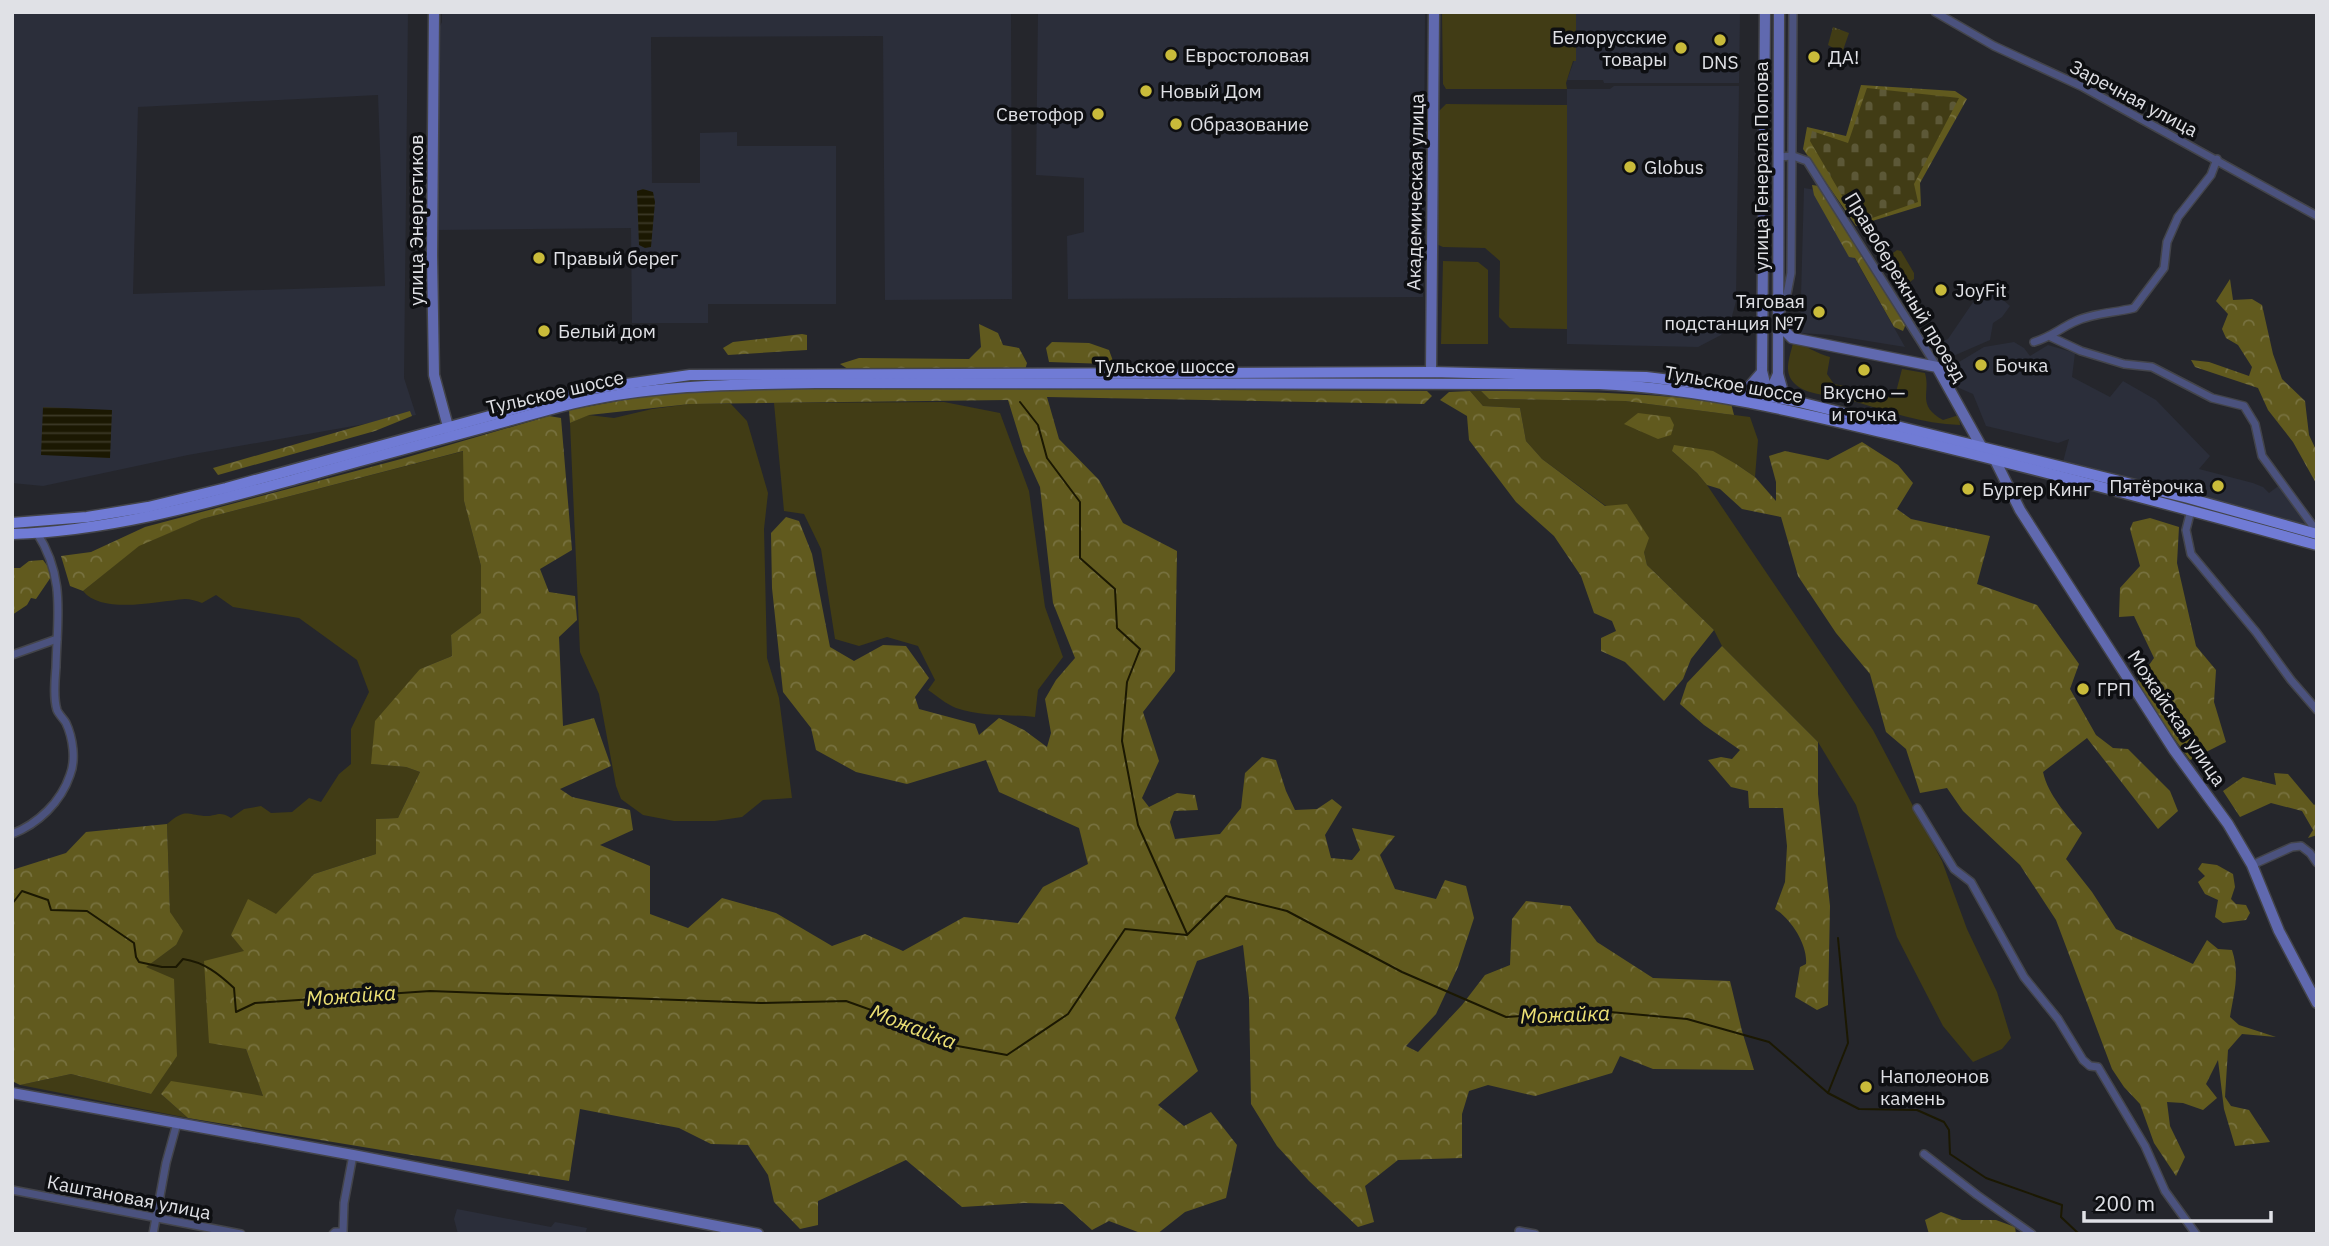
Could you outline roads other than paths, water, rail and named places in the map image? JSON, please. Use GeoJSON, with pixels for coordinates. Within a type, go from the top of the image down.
{"type":"FeatureCollection","features":[{"type":"Feature","properties":{"kind":"main road","name":"Тульское шоссе"},"geometry":{"type":"LineString","coordinates":[[12,534],[37,533],[150,516],[592,389],[690,375],[1431,372],[1646,377],[1740,390],[1767,400],[2317,545]]}},
{"type":"Feature","properties":{"kind":"main road","name":"Тульское шоссе"},"geometry":{"type":"LineString","coordinates":[[12,523],[87,517],[148,507],[595,397],[692,385],[843,383],[1438,389],[1647,386],[1799,402],[2188,498],[2317,534]]}},
{"type":"Feature","properties":{"kind":"street","name":"улица Энергетиков"},"geometry":{"type":"LineString","coordinates":[[434,12],[434,375],[449,431]]}},
{"type":"Feature","properties":{"kind":"street","name":"Академическая улица"},"geometry":{"type":"LineString","coordinates":[[1431,372],[1434,12]]}},
{"type":"Feature","properties":{"kind":"street","name":"улица Генерала Попова"},"geometry":{"type":"LineString","coordinates":[[1765,12],[1762,372],[1767,400]]}},
{"type":"Feature","properties":{"kind":"street","name":"улица Генерала Попова"},"geometry":{"type":"LineString","coordinates":[[1767,400],[1778,374],[1779,12]]}},
{"type":"Feature","properties":{"kind":"street"},"geometry":{"type":"LineString","coordinates":[[1793,12],[1791,273],[1778,321],[1792,338],[1937,367]]}},
{"type":"Feature","properties":{"kind":"street","name":"Заречная улица"},"geometry":{"type":"LineString","coordinates":[[1935,12],[1994,46],[2083,87],[2317,216]]}},
{"type":"Feature","properties":{"kind":"street"},"geometry":{"type":"LineString","coordinates":[[1778,157],[1793,156]]}},
{"type":"Feature","properties":{"kind":"street","name":"Правобережный проезд"},"geometry":{"type":"LineString","coordinates":[[1793,156],[1807,161],[1937,367],[1980,446]]}},
{"type":"Feature","properties":{"kind":"street"},"geometry":{"type":"LineString","coordinates":[[2034,342],[2051,337],[2073,322],[2092,315],[2134,308],[2164,268],[2167,242],[2178,217],[2211,175],[2217,159]]}},
{"type":"Feature","properties":{"kind":"street"},"geometry":{"type":"LineString","coordinates":[[2051,337],[2081,351],[2124,364],[2152,368],[2212,398],[2244,406],[2255,424],[2262,456],[2314,526],[2317,534]]}},
{"type":"Feature","properties":{"kind":"street"},"geometry":{"type":"LineString","coordinates":[[1762,343],[1777,343]]}},
{"type":"Feature","properties":{"kind":"street"},"geometry":{"type":"LineString","coordinates":[[1740,390],[1749,387],[1762,372]]}},
{"type":"Feature","properties":{"kind":"street"},"geometry":{"type":"LineString","coordinates":[[1778,374],[1783,392],[1799,402]]}},
{"type":"Feature","properties":{"kind":"street"},"geometry":{"type":"LineString","coordinates":[[1954,440],[1964,434],[1966,421]]}},
{"type":"Feature","properties":{"kind":"street","name":"Можайская улица"},"geometry":{"type":"LineString","coordinates":[[1995,460],[2006,486],[2174,750],[2228,824],[2252,865],[2279,931],[2317,1003]]}},
{"type":"Feature","properties":{"kind":"street"},"geometry":{"type":"LineString","coordinates":[[2006,486],[2009,474],[2021,466]]}},
{"type":"Feature","properties":{"kind":"street"},"geometry":{"type":"LineString","coordinates":[[2190,510],[2186,530],[2190,554],[2317,710]]}},
{"type":"Feature","properties":{"kind":"street"},"geometry":{"type":"LineString","coordinates":[[12,834],[29,827],[59,798],[70,776],[74,760],[72,742],[58,710],[55,681],[59,599],[55,571],[37,533]]}},
{"type":"Feature","properties":{"kind":"street"},"geometry":{"type":"LineString","coordinates":[[12,655],[57,639]]}},
{"type":"Feature","properties":{"kind":"street"},"geometry":{"type":"LineString","coordinates":[[1917,808],[1954,869],[1971,882],[2024,977],[2058,1019],[2083,1060],[2090,1066],[2098,1067],[2145,1146],[2165,1191],[2196,1234]]}},
{"type":"Feature","properties":{"kind":"street"},"geometry":{"type":"LineString","coordinates":[[2252,865],[2292,846],[2301,846],[2311,853],[2317,863]]}},
{"type":"Feature","properties":{"kind":"street"},"geometry":{"type":"LineString","coordinates":[[12,1093],[353,1155],[758,1234]]}},
{"type":"Feature","properties":{"kind":"street"},"geometry":{"type":"LineString","coordinates":[[153,1234],[177,1123]]}},
{"type":"Feature","properties":{"kind":"street"},"geometry":{"type":"LineString","coordinates":[[1924,1154],[2032,1234]]}},
{"type":"Feature","properties":{"kind":"street"},"geometry":{"type":"LineString","coordinates":[[333,1234],[343,1232],[344,1203],[353,1155]]}},
{"type":"Feature","properties":{"kind":"street","name":"Каштановая улица"},"geometry":{"type":"LineString","coordinates":[[12,1190],[241,1234]]}},
{"type":"Feature","properties":{"kind":"street"},"geometry":{"type":"LineString","coordinates":[[1519,1231],[1535,1234]]}},
{"type":"Feature","properties":{"kind":"waterway"},"geometry":{"type":"LineString","coordinates":[[1020,402],[1038,425],[1047,458],[1080,502],[1080,558],[1115,589],[1117,628],[1140,649],[1127,682],[1122,741],[1138,825],[1187,934]]}},
{"type":"Feature","properties":{"kind":"waterway","name":"Можайка"},"geometry":{"type":"LineString","coordinates":[[12,904],[22,891],[48,900],[51,910],[87,911],[134,943],[139,962],[176,967],[183,959],[204,966],[234,988],[236,1012],[255,1003],[430,991],[761,1003],[846,1001],[899,1020],[952,1045],[1007,1055],[1068,1014],[1125,929],[1187,935],[1226,896],[1287,911],[1402,972],[1506,1017],[1599,1011],[1687,1019],[1769,1042],[1828,1093]]}},
{"type":"Feature","properties":{"kind":"waterway"},"geometry":{"type":"LineString","coordinates":[[1838,938],[1848,1043],[1828,1093],[1859,1109],[1917,1110],[1944,1122],[1949,1130],[1950,1154],[1986,1178],[2062,1205],[2061,1217],[2079,1234]]}},
{"type":"Feature","properties":{"kind":"place","name":"DNS"},"geometry":{"type":"Point","coordinates":[1720,40]}},
{"type":"Feature","properties":{"kind":"place","name":"Белорусские товары"},"geometry":{"type":"Point","coordinates":[1681,48]}},
{"type":"Feature","properties":{"kind":"place","name":"Евростоловая"},"geometry":{"type":"Point","coordinates":[1171,55]}},
{"type":"Feature","properties":{"kind":"place","name":"ДА!"},"geometry":{"type":"Point","coordinates":[1814,57]}},
{"type":"Feature","properties":{"kind":"place","name":"Новый Дом"},"geometry":{"type":"Point","coordinates":[1146,91]}},
{"type":"Feature","properties":{"kind":"place","name":"Светофор"},"geometry":{"type":"Point","coordinates":[1098,114]}},
{"type":"Feature","properties":{"kind":"place","name":"Образование"},"geometry":{"type":"Point","coordinates":[1176,124]}},
{"type":"Feature","properties":{"kind":"place","name":"Globus"},"geometry":{"type":"Point","coordinates":[1630,167]}},
{"type":"Feature","properties":{"kind":"place","name":"Правый берег"},"geometry":{"type":"Point","coordinates":[539,258]}},
{"type":"Feature","properties":{"kind":"place","name":"JoyFit"},"geometry":{"type":"Point","coordinates":[1941,290]}},
{"type":"Feature","properties":{"kind":"place","name":"Тяговая подстанция №7"},"geometry":{"type":"Point","coordinates":[1819,312]}},
{"type":"Feature","properties":{"kind":"place","name":"Белый дом"},"geometry":{"type":"Point","coordinates":[544,331]}},
{"type":"Feature","properties":{"kind":"place","name":"Бочка"},"geometry":{"type":"Point","coordinates":[1981,365]}},
{"type":"Feature","properties":{"kind":"place","name":"Вкусно — и точка"},"geometry":{"type":"Point","coordinates":[1864,370]}},
{"type":"Feature","properties":{"kind":"place","name":"Пятёрочка"},"geometry":{"type":"Point","coordinates":[2218,486]}},
{"type":"Feature","properties":{"kind":"place","name":"Бургер Кинг"},"geometry":{"type":"Point","coordinates":[1968,489]}},
{"type":"Feature","properties":{"kind":"place","name":"ГРП"},"geometry":{"type":"Point","coordinates":[2083,689]}},
{"type":"Feature","properties":{"kind":"place","name":"Наполеонов камень"},"geometry":{"type":"Point","coordinates":[1866,1087]}}]}
